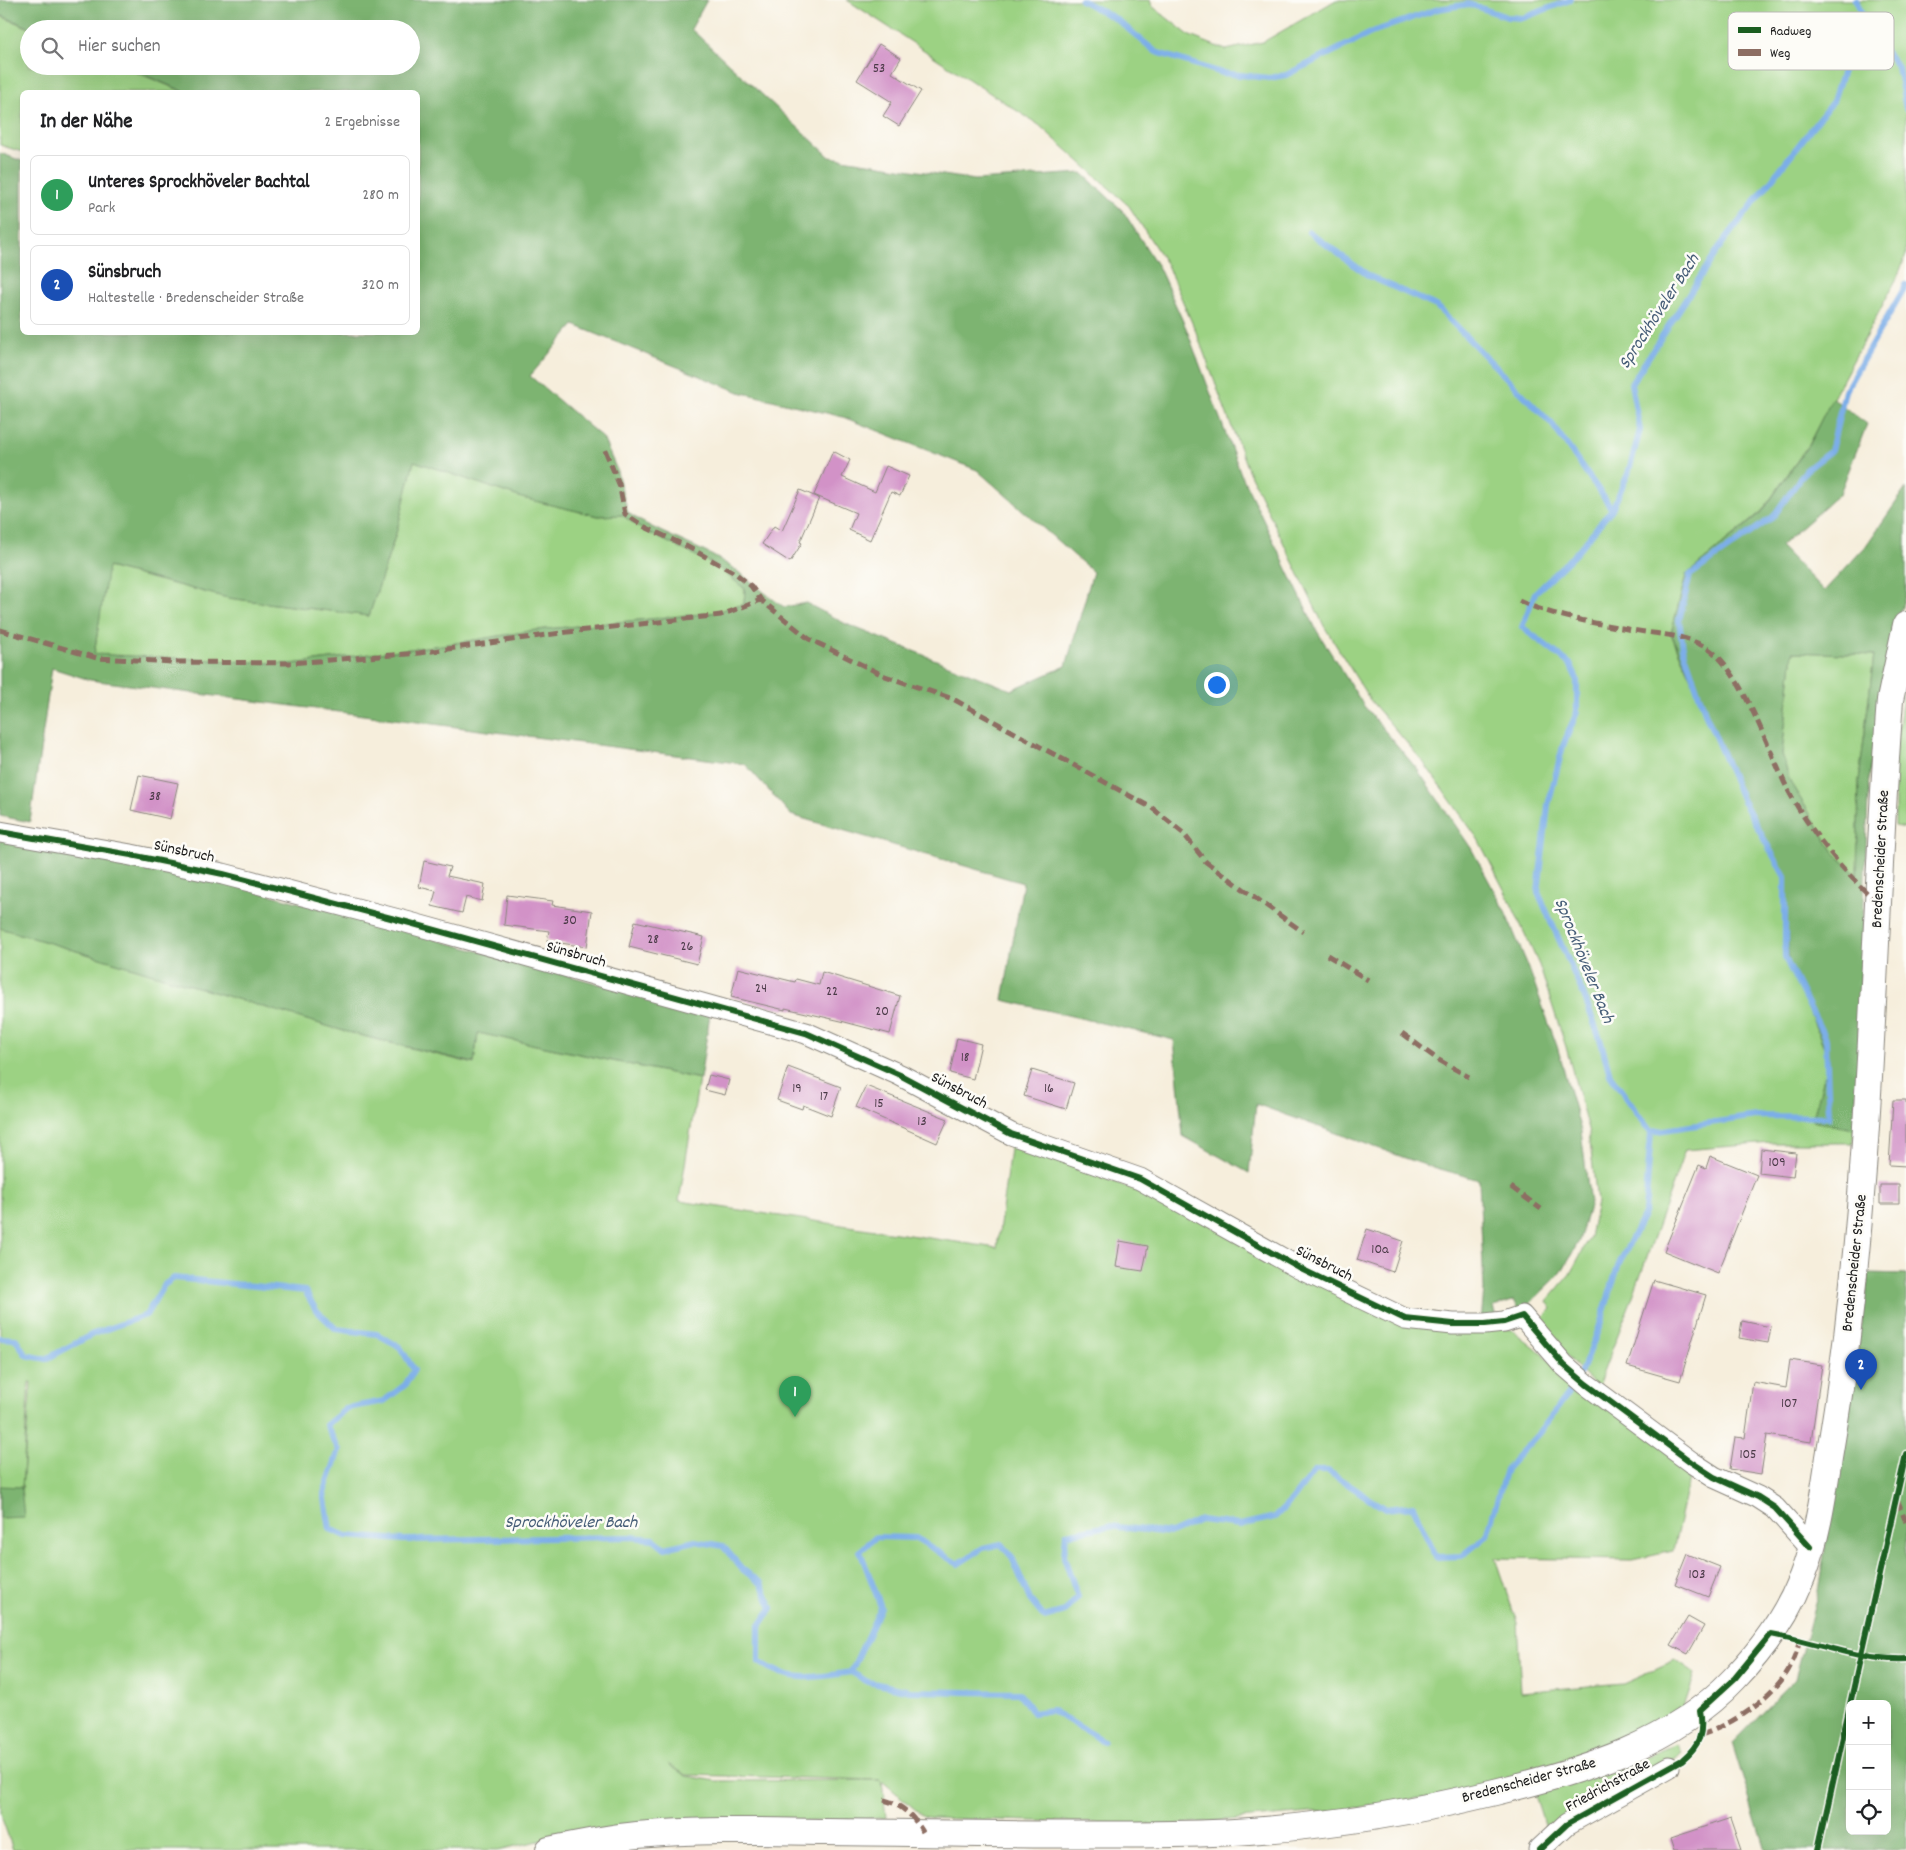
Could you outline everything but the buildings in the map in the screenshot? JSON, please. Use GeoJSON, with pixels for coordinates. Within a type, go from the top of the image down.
{"type":"FeatureCollection","features":[{"type":"Feature","properties":{"kind":"main road","name":"Bredenscheider Straße"},"geometry":{"type":"LineString","coordinates":[[549,1850],[631,1835],[675,1833],[1172,1834],[1247,1832],[1326,1824],[1402,1813],[1544,1780],[1608,1759],[1648,1742],[1700,1710],[1735,1678],[1771,1634],[1790,1603],[1804,1572],[1822,1507],[1841,1385],[1859,1234],[1890,700],[1906,625]]}},
{"type":"Feature","properties":{"kind":"street","name":"Sünsbruch"},"geometry":{"type":"LineString","coordinates":[[0,832],[131,855],[224,874],[410,923],[806,1033],[900,1075],[1011,1134],[1140,1179],[1299,1268],[1405,1318],[1444,1323],[1485,1324],[1504,1322],[1522,1316],[1564,1365],[1586,1384],[1690,1462],[1714,1477],[1758,1497],[1775,1508],[1810,1547]]}},
{"type":"Feature","properties":{"kind":"street","name":"Friedrichstraße"},"geometry":{"type":"LineString","coordinates":[[1539,1850],[1568,1824],[1670,1767]]}},
{"type":"Feature","properties":{"kind":"green space"},"geometry":{"type":"Polygon","coordinates":[[[0,0],[707,0],[691,29],[830,157],[975,180],[1082,173],[1123,211],[1159,268],[1186,328],[1241,474],[1317,631],[1364,706],[1417,769],[1471,848],[1503,907],[1528,966],[1557,1046],[1581,1131],[1590,1203],[1579,1241],[1561,1273],[1526,1307],[1519,1310],[1514,1300],[1494,1307],[1497,1318],[1481,1321],[1484,1290],[1479,1180],[1419,1163],[1256,1104],[1249,1173],[1183,1136],[1174,1040],[1003,1000],[1023,883],[791,815],[745,764],[90,680],[52,668],[30,822],[0,816],[0,153],[20,160],[20,335],[420,335],[420,90],[180,90],[144,75],[420,75],[420,20],[20,20],[20,23],[0,15],[0,0]],[[574,325],[530,376],[603,438],[616,468],[628,513],[722,561],[784,607],[806,603],[846,624],[1011,690],[1066,666],[1093,572],[977,470],[843,417],[739,392],[574,325]],[[414,461],[397,530],[369,616],[228,598],[108,567],[94,654],[291,664],[450,644],[536,630],[712,613],[744,604],[745,589],[715,565],[643,530],[622,515],[598,516],[522,498],[414,461]]]}},
{"type":"Feature","properties":{"kind":"green space"},"geometry":{"type":"Polygon","coordinates":[[[847,0],[1150,0],[1152,6],[1190,36],[1226,50],[1263,42],[1336,0],[1906,0],[1906,255],[1897,278],[1808,445],[1762,511],[1687,575],[1671,634],[1741,792],[1787,885],[1789,962],[1829,1059],[1813,1121],[1854,1129],[1854,1143],[1771,1143],[1685,1150],[1633,1296],[1597,1388],[1537,1324],[1552,1309],[1547,1301],[1570,1274],[1590,1237],[1597,1202],[1589,1133],[1566,1047],[1539,965],[1509,899],[1478,839],[1424,763],[1370,700],[1324,626],[1248,470],[1196,332],[1167,265],[1129,206],[1039,125],[847,0]]]}},
{"type":"Feature","properties":{"kind":"green space"},"geometry":{"type":"Polygon","coordinates":[[[0,16],[20,24],[20,75],[143,75],[179,90],[20,90],[20,151],[0,145],[0,16]]]}},
{"type":"Feature","properties":{"kind":"green space"},"geometry":{"type":"Polygon","coordinates":[[[1832,398],[1867,424],[1840,493],[1780,546],[1824,591],[1865,547],[1906,488],[1906,594],[1891,638],[1869,773],[1855,1129],[1812,1121],[1829,1059],[1788,961],[1787,885],[1741,792],[1671,633],[1686,575],[1762,512],[1809,444],[1832,398]],[[1793,652],[1782,754],[1790,782],[1835,854],[1857,875],[1859,781],[1874,655],[1793,652]]]}},
{"type":"Feature","properties":{"kind":"green space"},"geometry":{"type":"Polygon","coordinates":[[[414,461],[522,498],[598,516],[622,515],[643,530],[715,565],[745,589],[744,604],[712,613],[536,630],[450,644],[291,664],[94,655],[107,567],[228,598],[369,616],[397,530],[414,461]]]}},
{"type":"Feature","properties":{"kind":"green space"},"geometry":{"type":"Polygon","coordinates":[[[1793,652],[1874,655],[1859,781],[1857,875],[1835,854],[1790,782],[1782,754],[1793,652]]]}},
{"type":"Feature","properties":{"kind":"green space"},"geometry":{"type":"Polygon","coordinates":[[[1906,671],[1906,828],[1895,826],[1895,756],[1906,671]]]}},
{"type":"Feature","properties":{"kind":"green space"},"geometry":{"type":"Polygon","coordinates":[[[0,827],[124,855],[710,1014],[700,1079],[478,1033],[474,1063],[347,1032],[0,928],[0,827]]]}},
{"type":"Feature","properties":{"kind":"green space"},"geometry":{"type":"Polygon","coordinates":[[[0,928],[347,1032],[474,1064],[478,1033],[699,1079],[679,1201],[997,1248],[1011,1141],[1189,1212],[1348,1297],[1512,1330],[1601,1401],[1692,1466],[1673,1551],[1632,1560],[1495,1558],[1517,1623],[1521,1692],[1623,1683],[1675,1660],[1695,1674],[1683,1710],[1642,1732],[1484,1790],[1332,1811],[1170,1825],[931,1818],[923,1816],[882,1781],[886,1818],[579,1832],[498,1850],[13,1850],[0,1813],[0,928]],[[29,1382],[22,1488],[31,1382],[29,1382]],[[668,1764],[686,1776],[717,1781],[881,1780],[686,1775],[668,1764]]]}},
{"type":"Feature","properties":{"kind":"green space"},"geometry":{"type":"Polygon","coordinates":[[[1869,1273],[1906,1274],[1906,1850],[1765,1850],[1732,1743],[1795,1679],[1818,1592],[1869,1273]]]}},
{"type":"Feature","properties":{"kind":"green space"},"geometry":{"type":"Polygon","coordinates":[[[0,1486],[21,1487],[24,1517],[0,1518],[0,1486]]]}},
{"type":"Feature","properties":{"kind":"green space"},"geometry":{"type":"Polygon","coordinates":[[[1676,1744],[1681,1752],[1675,1758],[1642,1772],[1548,1837],[1534,1793],[1607,1772],[1676,1744]]]}},
{"type":"Feature","properties":{"kind":"waterway"},"geometry":{"type":"LineString","coordinates":[[1081,0],[1116,19],[1156,52],[1222,73],[1269,78],[1286,75],[1375,31],[1438,9],[1469,4],[1507,17],[1523,18],[1570,0]]}},
{"type":"Feature","properties":{"kind":"waterway","name":"Sprockhöveler Bach"},"geometry":{"type":"LineString","coordinates":[[1856,0],[1861,12]]}},
{"type":"Feature","properties":{"kind":"waterway","name":"Sprockhöveler Bach"},"geometry":{"type":"LineString","coordinates":[[1894,62],[1898,67],[1906,109]]}},
{"type":"Feature","properties":{"kind":"waterway","name":"Sprockhöveler Bach"},"geometry":{"type":"LineString","coordinates":[[0,1338],[16,1339],[26,1355],[46,1359],[93,1334],[146,1315],[164,1285],[174,1278],[305,1291],[316,1310],[336,1329],[377,1334],[400,1347],[414,1370],[405,1385],[384,1401],[347,1408],[326,1425],[339,1450],[324,1493],[330,1529],[346,1536],[403,1540],[631,1537],[654,1539],[665,1548],[695,1541],[723,1546],[742,1569],[761,1583],[772,1608],[759,1627],[759,1662],[770,1669],[792,1676],[814,1677],[851,1672],[881,1607],[860,1551],[876,1537],[916,1538],[958,1564],[983,1548],[1001,1544],[1012,1557],[1030,1600],[1044,1617],[1065,1611],[1078,1597],[1064,1557],[1066,1534],[1109,1526],[1171,1533],[1200,1520],[1240,1525],[1275,1517],[1292,1500],[1314,1471],[1328,1471],[1385,1509],[1413,1506],[1436,1557],[1462,1556],[1487,1536],[1506,1469],[1539,1433],[1568,1394],[1584,1366],[1599,1328],[1618,1266],[1645,1212],[1651,1132],[1610,1075],[1601,1042],[1584,996],[1538,892],[1548,805],[1563,746],[1577,712],[1577,679],[1570,664],[1522,627],[1535,593],[1577,552],[1612,509],[1628,474],[1640,430],[1631,384],[1721,245],[1833,101],[1844,70]]}},
{"type":"Feature","properties":{"kind":"waterway"},"geometry":{"type":"LineString","coordinates":[[1309,232],[1369,276],[1436,306],[1552,424],[1612,509]]}},
{"type":"Feature","properties":{"kind":"waterway","name":"Sprockhöveler Bach"},"geometry":{"type":"LineString","coordinates":[[1651,1132],[1756,1116],[1829,1117],[1826,1040],[1785,958],[1785,877],[1743,801],[1706,715],[1683,648],[1679,620],[1690,575],[1773,517],[1806,470],[1831,451],[1845,391],[1906,285]]}},
{"type":"Feature","properties":{"kind":"waterway"},"geometry":{"type":"LineString","coordinates":[[851,1672],[868,1682],[910,1691],[1019,1693],[1033,1713],[1051,1710],[1103,1741]]}},
{"type":"Feature","properties":{"kind":"marked path"},"geometry":{"type":"LineString","coordinates":[[605,450],[619,484],[625,514],[645,527],[686,546],[735,573],[751,586],[761,600],[809,639],[885,676],[953,699],[1152,808],[1183,833],[1206,862],[1303,932]]}},
{"type":"Feature","properties":{"kind":"marked path"},"geometry":{"type":"LineString","coordinates":[[0,630],[97,658],[173,662],[291,663],[419,653],[568,632],[721,615],[761,600]]}},
{"type":"Feature","properties":{"kind":"marked path"},"geometry":{"type":"LineString","coordinates":[[1519,601],[1575,619],[1682,638],[1710,650],[1722,661],[1744,694],[1787,788],[1816,835],[1840,864],[1879,904]]}},
{"type":"Feature","properties":{"kind":"marked path"},"geometry":{"type":"LineString","coordinates":[[1327,955],[1368,980]]}},
{"type":"Feature","properties":{"kind":"marked path"},"geometry":{"type":"LineString","coordinates":[[1402,1033],[1437,1059],[1469,1077]]}},
{"type":"Feature","properties":{"kind":"marked path"},"geometry":{"type":"LineString","coordinates":[[1511,1187],[1541,1209]]}},
{"type":"Feature","properties":{"kind":"marked path"},"geometry":{"type":"LineString","coordinates":[[1897,1500],[1906,1522]]}},
{"type":"Feature","properties":{"kind":"marked path"},"geometry":{"type":"LineString","coordinates":[[1701,1735],[1726,1724],[1765,1698],[1791,1665],[1800,1639]]}},
{"type":"Feature","properties":{"kind":"marked path"},"geometry":{"type":"LineString","coordinates":[[884,1800],[897,1805],[907,1812],[923,1832]]}},
{"type":"Feature","properties":{"kind":"cycle path"},"geometry":{"type":"LineString","coordinates":[[0,832],[131,855],[223,874],[410,923],[806,1033],[900,1075],[1011,1134],[1140,1179],[1299,1268],[1405,1319],[1453,1324],[1485,1324],[1504,1322],[1522,1316],[1564,1365],[1586,1384],[1691,1462],[1714,1477],[1758,1497],[1775,1508],[1810,1547]]}},
{"type":"Feature","properties":{"kind":"cycle path"},"geometry":{"type":"LineString","coordinates":[[1851,1700],[1906,1454]]}},
{"type":"Feature","properties":{"kind":"cycle path"},"geometry":{"type":"LineString","coordinates":[[1539,1850],[1567,1824],[1682,1760],[1697,1744],[1701,1732],[1700,1710],[1735,1678],[1771,1634],[1855,1654],[1889,1659],[1906,1659]]}},
{"type":"Feature","properties":{"kind":"cycle path"},"geometry":{"type":"LineString","coordinates":[[1818,1850],[1846,1723]]}},
{"type":"Feature","properties":{"kind":"place","name":"Sünsbruch"},"geometry":{"type":"Point","coordinates":[1861,1390]}},
{"type":"Feature","properties":{"kind":"place","name":"Unteres Sprockhöveler Bachtal"},"geometry":{"type":"Point","coordinates":[795,1417]}}]}
